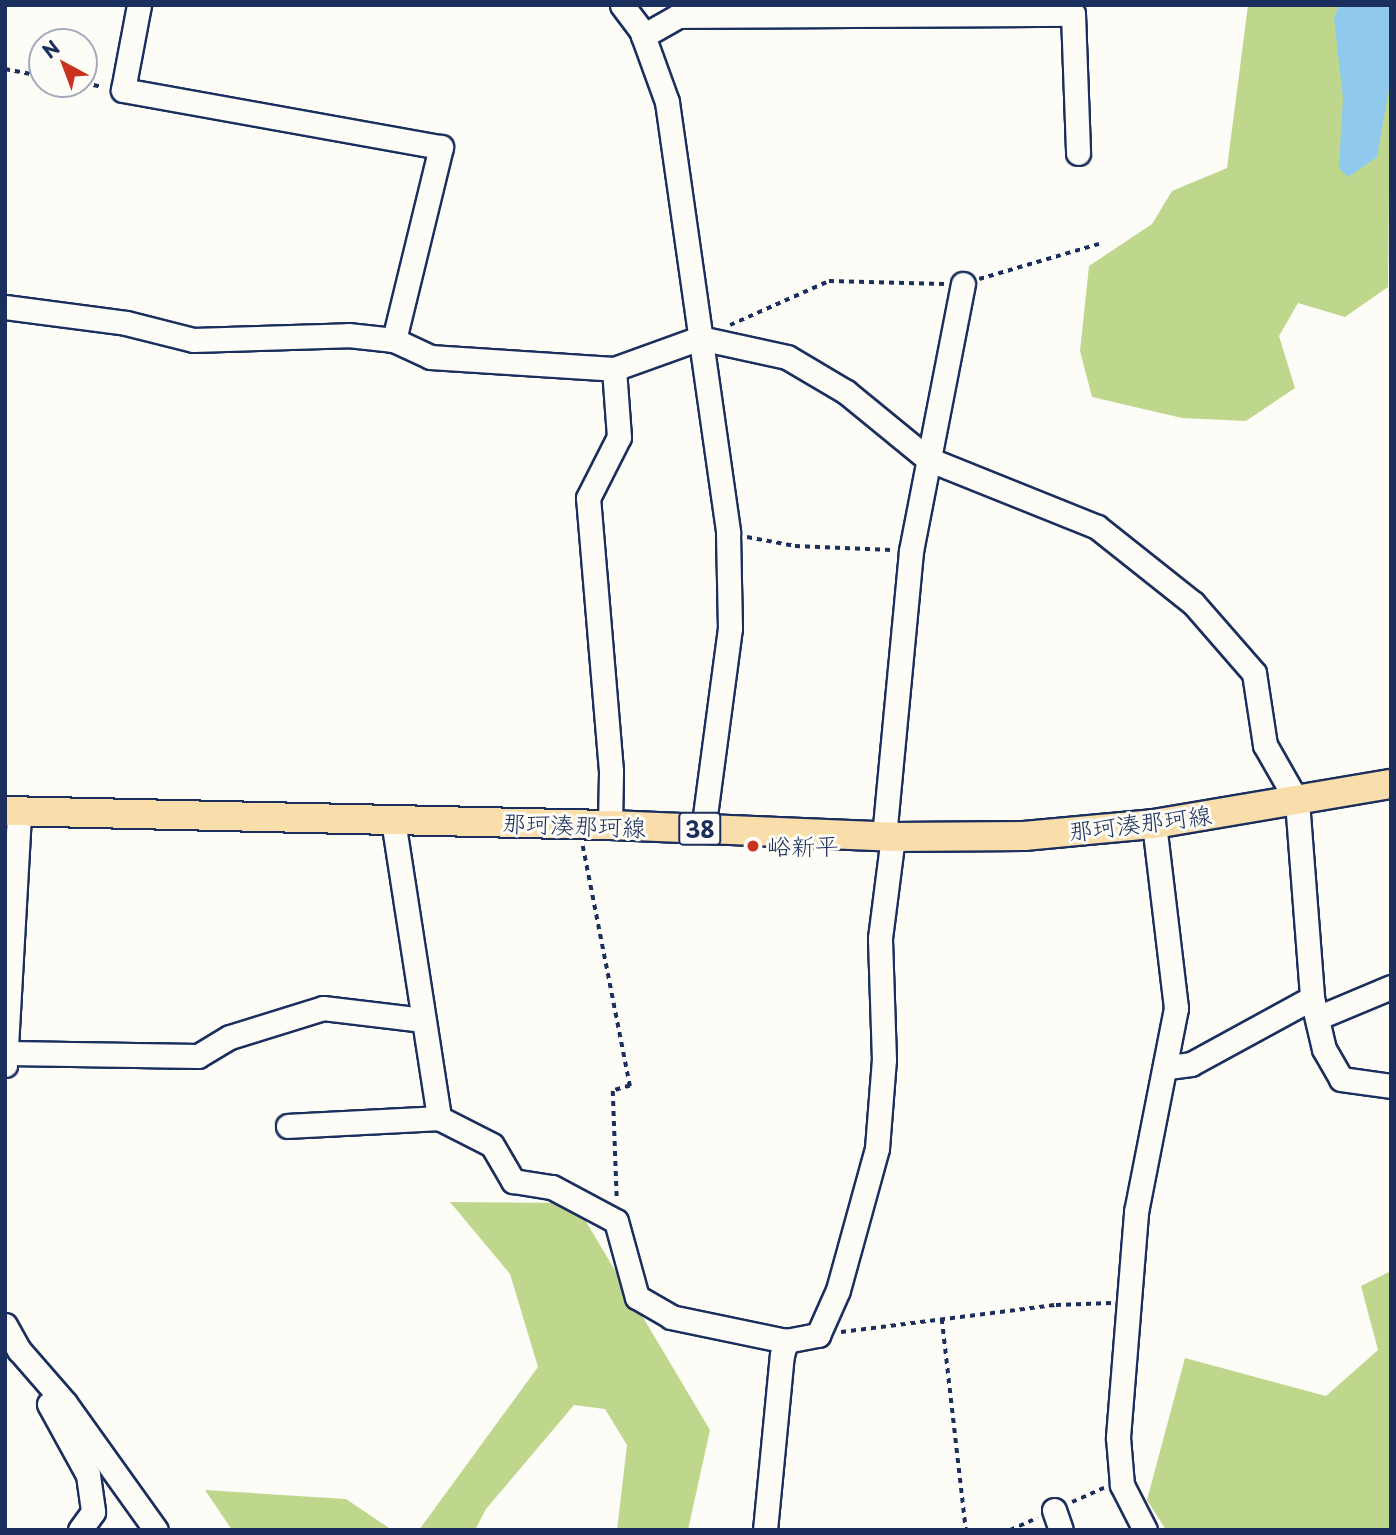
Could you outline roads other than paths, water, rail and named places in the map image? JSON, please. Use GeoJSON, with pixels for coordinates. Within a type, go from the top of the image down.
{"type":"FeatureCollection","features":[{"type":"Feature","properties":{"kind":"main road","name":"那珂湊那珂線"},"geometry":{"type":"LineString","coordinates":[[12,811],[578,824],[888,837],[1024,836],[1154,824],[1391,784]]}},
{"type":"Feature","properties":{"kind":"street"},"geometry":{"type":"LineString","coordinates":[[139,5],[123,90],[441,146],[394,340]]}},
{"type":"Feature","properties":{"kind":"street"},"geometry":{"type":"LineString","coordinates":[[622,5],[643,36],[667,102],[728,533],[730,628],[703,830]]}},
{"type":"Feature","properties":{"kind":"street"},"geometry":{"type":"LineString","coordinates":[[643,36],[678,16],[1073,14],[1078,153]]}},
{"type":"Feature","properties":{"kind":"street"},"geometry":{"type":"LineString","coordinates":[[288,1126],[439,1118],[492,1145],[513,1181],[552,1187],[616,1221],[637,1297],[671,1317],[786,1341],[818,1335],[838,1290],[877,1148],[884,1060],[880,938],[911,551],[963,284]]}},
{"type":"Feature","properties":{"kind":"street"},"geometry":{"type":"LineString","coordinates":[[5,307],[126,323],[194,340],[319,335],[394,340],[430,357],[614,369],[700,338],[787,357],[846,392],[928,459],[1097,527],[1193,603],[1254,673],[1265,745],[1297,800],[1315,1008],[1324,1049],[1341,1079],[1391,1086]]}},
{"type":"Feature","properties":{"kind":"street"},"geometry":{"type":"LineString","coordinates":[[610,825],[611,771],[588,498],[619,437],[614,369]]}},
{"type":"Feature","properties":{"kind":"street"},"geometry":{"type":"LineString","coordinates":[[12,811],[7,1059],[198,1056],[230,1037],[323,1008],[423,1020]]}},
{"type":"Feature","properties":{"kind":"street"},"geometry":{"type":"LineString","coordinates":[[393,820],[439,1118]]}},
{"type":"Feature","properties":{"kind":"street"},"geometry":{"type":"LineString","coordinates":[[1145,1530],[1122,1485],[1119,1460],[1129,1302],[1145,1153],[1168,1067],[1176,1007],[1154,824]]}},
{"type":"Feature","properties":{"kind":"street"},"geometry":{"type":"LineString","coordinates":[[1168,1067],[1191,1064],[1315,1008],[1391,987]]}},
{"type":"Feature","properties":{"kind":"street"},"geometry":{"type":"LineString","coordinates":[[5,1325],[19,1350],[45,1378],[156,1530]]}},
{"type":"Feature","properties":{"kind":"street"},"geometry":{"type":"LineString","coordinates":[[765,1530],[786,1341]]}},
{"type":"Feature","properties":{"kind":"street"},"geometry":{"type":"LineString","coordinates":[[45,1378],[47,1402],[88,1475],[93,1512],[80,1530]]}},
{"type":"Feature","properties":{"kind":"water"},"geometry":{"type":"Polygon","coordinates":[[[1339,5],[1391,5],[1391,77],[1377,157],[1348,177],[1339,168],[1343,98],[1334,18],[1339,5]]]}},
{"type":"Feature","properties":{"kind":"place","name":"峪新平"},"geometry":{"type":"Point","coordinates":[753,846]}}]}
